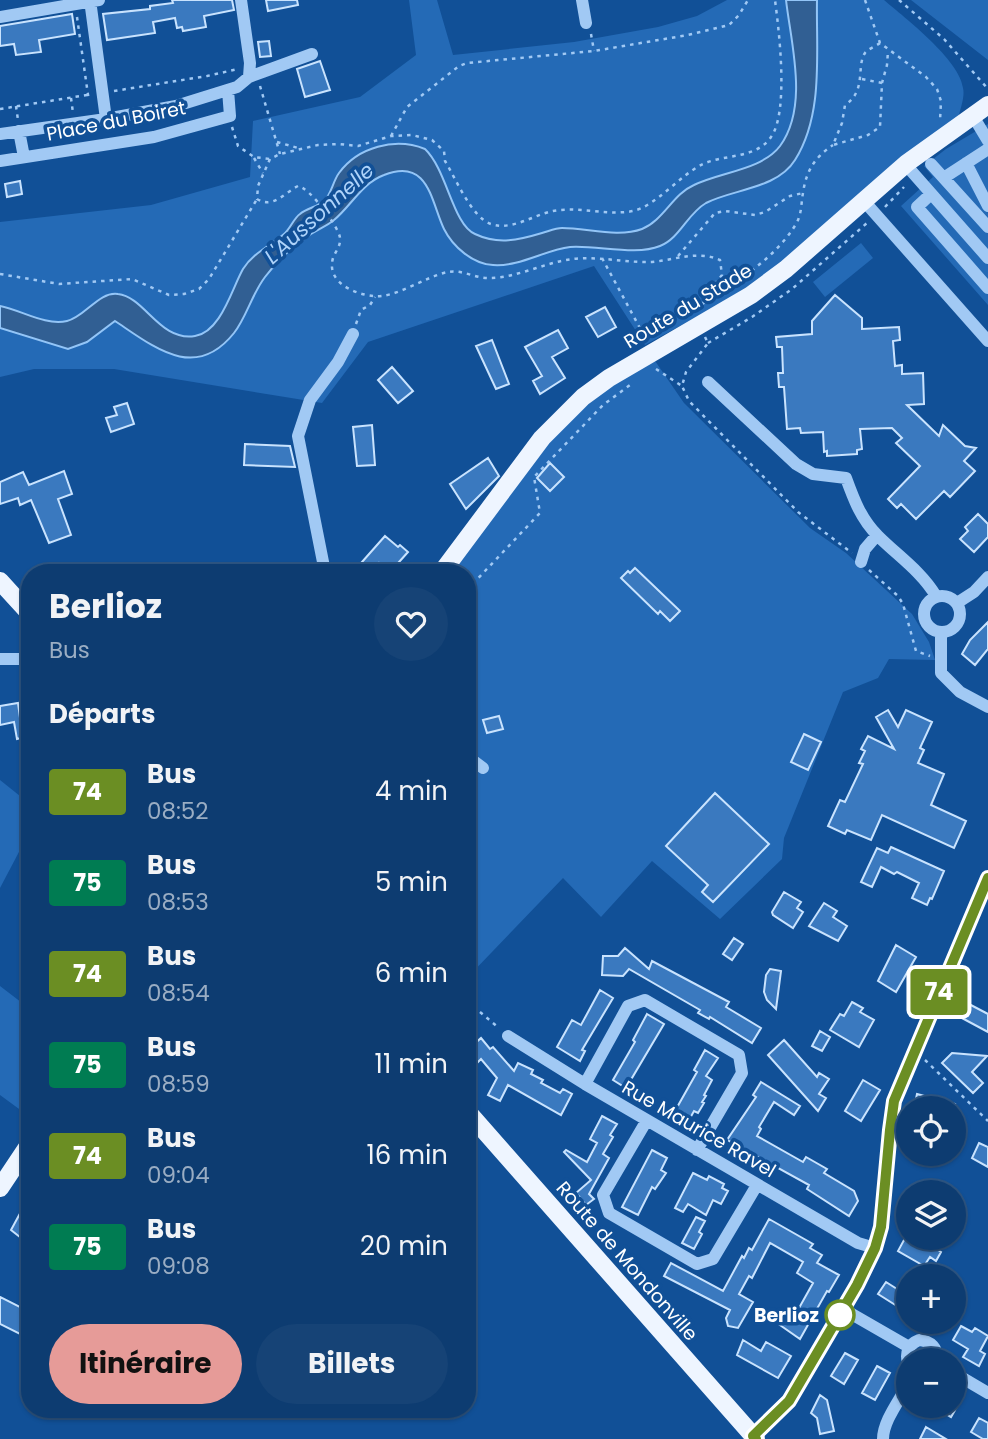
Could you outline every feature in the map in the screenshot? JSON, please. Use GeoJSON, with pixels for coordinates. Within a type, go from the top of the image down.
{"type":"FeatureCollection","features":[{"type":"Feature","properties":{"kind":"main road","name":"Route du Stade"},"geometry":{"type":"LineString","coordinates":[[448,564],[522,463],[563,415],[609,378],[651,362],[704,317],[751,295],[786,269],[906,165],[988,105]]}},
{"type":"Feature","properties":{"kind":"main road"},"geometry":{"type":"LineString","coordinates":[[0,581],[21,604]]}},
{"type":"Feature","properties":{"kind":"main road","name":"Route de Mondonville"},"geometry":{"type":"LineString","coordinates":[[476,1121],[754,1437]]}},
{"type":"Feature","properties":{"kind":"main road"},"geometry":{"type":"LineString","coordinates":[[0,1188],[21,1156]]}},
{"type":"Feature","properties":{"kind":"street"},"geometry":{"type":"LineString","coordinates":[[241,0],[250,63],[247,73]]}},
{"type":"Feature","properties":{"kind":"street"},"geometry":{"type":"LineString","coordinates":[[583,0],[586,23]]}},
{"type":"Feature","properties":{"kind":"street"},"geometry":{"type":"LineString","coordinates":[[0,17],[93,1],[106,119]]}},
{"type":"Feature","properties":{"kind":"street"},"geometry":{"type":"LineString","coordinates":[[0,134],[176,106],[228,90],[247,73],[312,54]]}},
{"type":"Feature","properties":{"kind":"street"},"geometry":{"type":"LineString","coordinates":[[228,90],[230,116]]}},
{"type":"Feature","properties":{"kind":"street","name":"Place du Boiret"},"geometry":{"type":"LineString","coordinates":[[0,160],[154,137],[230,116]]}},
{"type":"Feature","properties":{"kind":"street"},"geometry":{"type":"LineString","coordinates":[[973,116],[988,141]]}},
{"type":"Feature","properties":{"kind":"street","name":"Place du Boiret"},"geometry":{"type":"LineString","coordinates":[[19,131],[24,157]]}},
{"type":"Feature","properties":{"kind":"street"},"geometry":{"type":"LineString","coordinates":[[945,177],[988,149]]}},
{"type":"Feature","properties":{"kind":"street"},"geometry":{"type":"LineString","coordinates":[[966,163],[988,206]]}},
{"type":"Feature","properties":{"kind":"street"},"geometry":{"type":"LineString","coordinates":[[931,164],[988,227]]}},
{"type":"Feature","properties":{"kind":"street"},"geometry":{"type":"LineString","coordinates":[[906,165],[986,256],[970,268]]}},
{"type":"Feature","properties":{"kind":"street"},"geometry":{"type":"LineString","coordinates":[[931,194],[917,206],[988,288]]}},
{"type":"Feature","properties":{"kind":"street"},"geometry":{"type":"LineString","coordinates":[[864,201],[988,341]]}},
{"type":"Feature","properties":{"kind":"street"},"geometry":{"type":"LineString","coordinates":[[323,564],[298,436],[310,400],[338,362],[353,334]]}},
{"type":"Feature","properties":{"kind":"street"},"geometry":{"type":"LineString","coordinates":[[708,382],[796,464],[813,474],[846,478],[862,516],[877,535],[919,572],[936,596]]}},
{"type":"Feature","properties":{"kind":"street"},"geometry":{"type":"LineString","coordinates":[[861,562],[864,549],[877,535]]}},
{"type":"Feature","properties":{"kind":"street"},"geometry":{"type":"LineString","coordinates":[[957,603],[974,592],[988,577]]}},
{"type":"Feature","properties":{"kind":"street"},"geometry":{"type":"LineString","coordinates":[[936,596],[950,597],[957,603],[960,610],[958,623],[948,631],[934,631],[924,620],[925,606],[936,596]]}},
{"type":"Feature","properties":{"kind":"street"},"geometry":{"type":"LineString","coordinates":[[941,632],[941,673],[960,692],[988,707]]}},
{"type":"Feature","properties":{"kind":"street"},"geometry":{"type":"LineString","coordinates":[[0,659],[21,659]]}},
{"type":"Feature","properties":{"kind":"street"},"geometry":{"type":"LineString","coordinates":[[476,763],[483,768]]}},
{"type":"Feature","properties":{"kind":"street"},"geometry":{"type":"LineString","coordinates":[[754,1437],[789,1401],[875,1248],[881,1227],[894,1101],[988,878]]}},
{"type":"Feature","properties":{"kind":"street"},"geometry":{"type":"LineString","coordinates":[[585,1084],[628,1006],[645,1000],[728,1048],[739,1055],[742,1073],[697,1150]]}},
{"type":"Feature","properties":{"kind":"street","name":"Rue Maurice Ravel"},"geometry":{"type":"LineString","coordinates":[[508,1036],[757,1185],[858,1243],[875,1248]]}},
{"type":"Feature","properties":{"kind":"street"},"geometry":{"type":"LineString","coordinates":[[647,1120],[603,1195],[609,1213],[696,1264],[713,1259],[757,1185]]}},
{"type":"Feature","properties":{"kind":"street"},"geometry":{"type":"LineString","coordinates":[[843,1309],[909,1348],[919,1340],[930,1342],[935,1348]]}},
{"type":"Feature","properties":{"kind":"street"},"geometry":{"type":"LineString","coordinates":[[966,1380],[988,1393]]}},
{"type":"Feature","properties":{"kind":"street"},"geometry":{"type":"LineString","coordinates":[[883,1439],[896,1407]]}},
{"type":"Feature","properties":{"kind":"path"},"geometry":{"type":"LineString","coordinates":[[391,136],[407,107],[459,66],[594,51],[729,25],[748,0]]}},
{"type":"Feature","properties":{"kind":"path"},"geometry":{"type":"LineString","coordinates":[[0,274],[59,284],[132,279],[169,295],[199,289],[209,279],[257,200],[263,173],[270,159],[280,153],[301,149],[339,144],[358,146],[391,136],[412,135],[432,140],[444,151],[445,161],[479,219],[494,225],[513,225],[554,211],[634,211],[705,163],[743,154],[757,148],[771,137],[780,113],[780,50],[775,0]]}},
{"type":"Feature","properties":{"kind":"path"},"geometry":{"type":"LineString","coordinates":[[866,0],[880,43],[926,77],[937,89],[942,101],[940,120],[947,134]]}},
{"type":"Feature","properties":{"kind":"path"},"geometry":{"type":"LineString","coordinates":[[899,0],[944,39],[988,89]]}},
{"type":"Feature","properties":{"kind":"path"},"geometry":{"type":"LineString","coordinates":[[75,5],[88,95]]}},
{"type":"Feature","properties":{"kind":"path"},"geometry":{"type":"LineString","coordinates":[[586,23],[594,51]]}},
{"type":"Feature","properties":{"kind":"path"},"geometry":{"type":"LineString","coordinates":[[833,145],[845,105],[852,100],[862,79],[861,64],[866,52],[880,43]]}},
{"type":"Feature","properties":{"kind":"path"},"geometry":{"type":"LineString","coordinates":[[704,317],[738,281],[759,265],[798,222],[811,164],[817,156],[833,145],[868,135],[880,127],[882,83],[888,51]]}},
{"type":"Feature","properties":{"kind":"path"},"geometry":{"type":"LineString","coordinates":[[0,109],[207,76],[247,73],[258,80],[280,153]]}},
{"type":"Feature","properties":{"kind":"path"},"geometry":{"type":"LineString","coordinates":[[862,79],[882,83]]}},
{"type":"Feature","properties":{"kind":"path"},"geometry":{"type":"LineString","coordinates":[[230,116],[238,146],[254,157],[263,173]]}},
{"type":"Feature","properties":{"kind":"path"},"geometry":{"type":"LineString","coordinates":[[275,141],[301,149]]}},
{"type":"Feature","properties":{"kind":"path"},"geometry":{"type":"LineString","coordinates":[[254,157],[270,159]]}},
{"type":"Feature","properties":{"kind":"path"},"geometry":{"type":"LineString","coordinates":[[257,200],[271,203],[298,186],[309,190],[337,230],[340,239],[332,266],[337,280],[343,287],[375,297],[454,271],[491,278],[572,259],[602,258],[650,262],[678,256],[711,256],[720,260],[722,275],[702,300],[708,343],[686,372],[682,386]]}},
{"type":"Feature","properties":{"kind":"path"},"geometry":{"type":"LineString","coordinates":[[678,256],[715,213],[725,211],[755,215],[765,212],[790,196],[803,193]]}},
{"type":"Feature","properties":{"kind":"path"},"geometry":{"type":"LineString","coordinates":[[602,258],[651,362],[682,386],[689,401],[787,501],[856,555],[898,596],[903,604],[916,651],[939,656]]}},
{"type":"Feature","properties":{"kind":"path"},"geometry":{"type":"LineString","coordinates":[[353,334],[361,310],[375,297]]}},
{"type":"Feature","properties":{"kind":"path"},"geometry":{"type":"LineString","coordinates":[[476,581],[540,513],[534,477],[603,405],[630,384]]}},
{"type":"Feature","properties":{"kind":"path"},"geometry":{"type":"LineString","coordinates":[[476,1009],[508,1036]]}},
{"type":"Feature","properties":{"kind":"path"},"geometry":{"type":"LineString","coordinates":[[915,1050],[988,1121]]}},
{"type":"Feature","properties":{"kind":"shaded area"},"geometry":{"type":"Polygon","coordinates":[[[409,0],[437,0],[453,55],[574,42],[658,27],[697,16],[727,0],[884,0],[930,40],[952,65],[960,77],[963,98],[959,115],[776,269],[645,345],[594,266],[368,342],[322,403],[114,369],[34,369],[0,377],[0,222],[151,205],[250,177],[253,121],[360,97],[416,55],[409,0]]]}},
{"type":"Feature","properties":{"kind":"shaded area"},"geometry":{"type":"Polygon","coordinates":[[[911,0],[988,0],[988,60],[911,0]]]}},
{"type":"Feature","properties":{"kind":"shaded area"},"geometry":{"type":"Polygon","coordinates":[[[988,124],[988,305],[901,206],[933,177],[924,166],[946,149],[988,124]]]}},
{"type":"Feature","properties":{"kind":"shaded area"},"geometry":{"type":"Polygon","coordinates":[[[861,243],[873,258],[825,297],[813,282],[861,243]]]}},
{"type":"Feature","properties":{"kind":"shaded area"},"geometry":{"type":"Polygon","coordinates":[[[653,358],[684,403],[810,528],[846,553],[912,614],[929,642],[935,660],[889,659],[878,678],[843,692],[784,838],[782,859],[720,919],[652,861],[601,917],[563,878],[476,969],[476,564],[458,564],[559,430],[598,396],[653,358]]]}},
{"type":"Feature","properties":{"kind":"shaded area"},"geometry":{"type":"Polygon","coordinates":[[[0,780],[21,799],[21,848],[0,888],[0,780]]]}},
{"type":"Feature","properties":{"kind":"shaded area"},"geometry":{"type":"Polygon","coordinates":[[[0,986],[21,1002],[21,1110],[0,1095],[0,986]]]}},
{"type":"Feature","properties":{"kind":"water","name":"L'Aussonnelle"},"geometry":{"type":"Polygon","coordinates":[[[786,0],[817,0],[814,103],[811,123],[795,160],[787,170],[766,183],[706,203],[673,237],[660,246],[640,250],[570,247],[503,265],[486,264],[471,258],[453,242],[444,229],[426,185],[419,177],[411,172],[399,171],[369,183],[334,220],[286,254],[260,284],[234,333],[219,348],[204,355],[189,358],[174,355],[145,341],[115,321],[87,342],[68,349],[0,328],[0,306],[42,320],[59,322],[74,319],[105,296],[118,294],[137,303],[172,332],[183,336],[204,333],[219,318],[243,269],[252,258],[284,234],[300,214],[324,201],[337,176],[347,164],[367,151],[390,144],[425,149],[433,158],[461,220],[467,229],[475,234],[500,240],[533,236],[562,228],[613,233],[642,229],[656,220],[687,189],[763,160],[780,146],[789,130],[796,94],[794,55],[786,0]]]}},
{"type":"Feature","properties":{"kind":"building"},"geometry":{"type":"Polygon","coordinates":[[[172,0],[232,0],[234,10],[204,16],[206,27],[183,31],[182,27],[177,28],[175,18],[153,22],[155,33],[107,40],[103,14],[150,9],[150,6],[173,3],[172,0]]]}},
{"type":"Feature","properties":{"kind":"building"},"geometry":{"type":"Polygon","coordinates":[[[266,0],[297,0],[298,5],[268,11],[266,0]]]}},
{"type":"Feature","properties":{"kind":"building"},"geometry":{"type":"Polygon","coordinates":[[[72,14],[75,34],[39,40],[41,52],[16,55],[14,44],[0,46],[0,26],[72,14]]]}},
{"type":"Feature","properties":{"kind":"building"},"geometry":{"type":"Polygon","coordinates":[[[269,41],[271,56],[260,57],[258,42],[269,41]]]}},
{"type":"Feature","properties":{"kind":"building"},"geometry":{"type":"Polygon","coordinates":[[[320,61],[330,90],[305,97],[297,69],[320,61]]]}},
{"type":"Feature","properties":{"kind":"building"},"geometry":{"type":"Polygon","coordinates":[[[20,181],[22,194],[7,197],[5,184],[20,181]]]}},
{"type":"Feature","properties":{"kind":"building"},"geometry":{"type":"Polygon","coordinates":[[[835,295],[862,318],[862,329],[899,327],[900,340],[893,341],[895,366],[902,365],[902,374],[923,373],[924,404],[907,405],[939,436],[943,425],[965,446],[976,448],[964,461],[975,471],[950,497],[944,491],[916,519],[901,504],[897,508],[888,499],[920,466],[896,443],[902,438],[892,428],[860,429],[862,449],[857,450],[857,454],[827,456],[827,451],[824,452],[823,432],[801,433],[800,428],[787,429],[784,387],[779,387],[778,373],[783,373],[782,347],[777,347],[776,337],[812,334],[812,321],[835,295]]]}},
{"type":"Feature","properties":{"kind":"building"},"geometry":{"type":"Polygon","coordinates":[[[605,307],[616,327],[598,337],[586,317],[605,307]]]}},
{"type":"Feature","properties":{"kind":"building"},"geometry":{"type":"Polygon","coordinates":[[[558,330],[568,348],[552,357],[565,378],[540,394],[533,381],[542,376],[525,347],[558,330]]]}},
{"type":"Feature","properties":{"kind":"building"},"geometry":{"type":"Polygon","coordinates":[[[492,340],[509,384],[496,389],[476,346],[492,340]]]}},
{"type":"Feature","properties":{"kind":"building"},"geometry":{"type":"Polygon","coordinates":[[[392,367],[413,391],[398,403],[378,380],[392,367]]]}},
{"type":"Feature","properties":{"kind":"building"},"geometry":{"type":"Polygon","coordinates":[[[127,403],[134,424],[111,432],[106,418],[117,415],[114,407],[127,403]]]}},
{"type":"Feature","properties":{"kind":"building"},"geometry":{"type":"Polygon","coordinates":[[[372,425],[375,465],[357,466],[353,427],[372,425]]]}},
{"type":"Feature","properties":{"kind":"building"},"geometry":{"type":"Polygon","coordinates":[[[245,444],[290,446],[295,467],[244,465],[245,444]]]}},
{"type":"Feature","properties":{"kind":"building"},"geometry":{"type":"Polygon","coordinates":[[[488,458],[499,476],[466,509],[450,484],[488,458]]]}},
{"type":"Feature","properties":{"kind":"building"},"geometry":{"type":"Polygon","coordinates":[[[550,463],[564,477],[550,491],[537,478],[550,463]]]}},
{"type":"Feature","properties":{"kind":"building"},"geometry":{"type":"Polygon","coordinates":[[[64,471],[72,494],[58,499],[71,535],[49,543],[31,500],[20,505],[18,498],[0,504],[0,482],[23,472],[29,485],[64,471]]]}},
{"type":"Feature","properties":{"kind":"building"},"geometry":{"type":"Polygon","coordinates":[[[978,514],[988,524],[988,537],[974,552],[960,539],[968,531],[965,527],[978,514]]]}},
{"type":"Feature","properties":{"kind":"building"},"geometry":{"type":"Polygon","coordinates":[[[385,536],[408,552],[397,564],[362,562],[385,536]]]}},
{"type":"Feature","properties":{"kind":"building"},"geometry":{"type":"Polygon","coordinates":[[[635,568],[680,611],[670,621],[660,611],[658,614],[621,578],[635,568]]]}},
{"type":"Feature","properties":{"kind":"building"},"geometry":{"type":"Polygon","coordinates":[[[988,622],[988,649],[975,665],[962,654],[970,640],[988,622]]]}},
{"type":"Feature","properties":{"kind":"building"},"geometry":{"type":"Polygon","coordinates":[[[18,703],[21,738],[17,739],[14,722],[0,725],[0,706],[18,703]]]}},
{"type":"Feature","properties":{"kind":"building"},"geometry":{"type":"Polygon","coordinates":[[[888,710],[898,727],[906,710],[932,722],[920,748],[924,750],[918,763],[944,774],[931,805],[966,821],[954,848],[882,815],[871,840],[847,830],[845,834],[828,826],[840,800],[845,802],[863,764],[859,763],[865,751],[861,749],[868,736],[894,749],[876,717],[888,710]]]}},
{"type":"Feature","properties":{"kind":"building"},"geometry":{"type":"Polygon","coordinates":[[[499,716],[503,729],[487,733],[483,720],[499,716]]]}},
{"type":"Feature","properties":{"kind":"building"},"geometry":{"type":"Polygon","coordinates":[[[804,734],[821,742],[808,770],[791,762],[804,734]]]}},
{"type":"Feature","properties":{"kind":"building"},"geometry":{"type":"Polygon","coordinates":[[[715,793],[769,844],[713,902],[702,892],[708,885],[666,846],[715,793]]]}},
{"type":"Feature","properties":{"kind":"building"},"geometry":{"type":"Polygon","coordinates":[[[891,847],[944,871],[927,905],[912,898],[919,883],[897,872],[894,874],[881,867],[872,887],[861,882],[877,848],[888,853],[891,847]]]}},
{"type":"Feature","properties":{"kind":"building"},"geometry":{"type":"Polygon","coordinates":[[[784,892],[801,902],[797,908],[803,912],[793,928],[772,912],[784,892]]]}},
{"type":"Feature","properties":{"kind":"building"},"geometry":{"type":"Polygon","coordinates":[[[824,903],[837,911],[833,917],[847,926],[838,941],[809,926],[824,903]]]}},
{"type":"Feature","properties":{"kind":"building"},"geometry":{"type":"Polygon","coordinates":[[[734,938],[743,944],[732,960],[723,954],[734,938]]]}},
{"type":"Feature","properties":{"kind":"building"},"geometry":{"type":"Polygon","coordinates":[[[896,945],[916,957],[896,992],[878,981],[896,945]]]}},
{"type":"Feature","properties":{"kind":"building"},"geometry":{"type":"Polygon","coordinates":[[[625,948],[649,969],[652,961],[729,1002],[726,1007],[761,1028],[752,1043],[710,1017],[709,1019],[698,1013],[700,1010],[629,969],[623,976],[602,975],[603,956],[618,956],[625,948]]]}},
{"type":"Feature","properties":{"kind":"building"},"geometry":{"type":"Polygon","coordinates":[[[770,969],[781,971],[776,1009],[767,1000],[764,992],[766,975],[770,969]]]}},
{"type":"Feature","properties":{"kind":"building"},"geometry":{"type":"Polygon","coordinates":[[[600,990],[613,998],[582,1050],[585,1051],[580,1061],[557,1047],[572,1020],[581,1025],[600,990]]]}},
{"type":"Feature","properties":{"kind":"building"},"geometry":{"type":"Polygon","coordinates":[[[852,1002],[863,1008],[860,1012],[874,1020],[859,1047],[830,1030],[840,1014],[844,1016],[852,1002]]]}},
{"type":"Feature","properties":{"kind":"building"},"geometry":{"type":"Polygon","coordinates":[[[967,1003],[988,1014],[988,1032],[960,1017],[967,1003]]]}},
{"type":"Feature","properties":{"kind":"building"},"geometry":{"type":"Polygon","coordinates":[[[647,1014],[664,1024],[626,1088],[613,1080],[635,1042],[633,1040],[647,1014]]]}},
{"type":"Feature","properties":{"kind":"building"},"geometry":{"type":"Polygon","coordinates":[[[820,1031],[830,1037],[822,1051],[812,1046],[820,1031]]]}},
{"type":"Feature","properties":{"kind":"building"},"geometry":{"type":"Polygon","coordinates":[[[481,1038],[490,1049],[493,1047],[514,1071],[518,1063],[533,1070],[531,1074],[543,1080],[541,1083],[560,1093],[563,1089],[572,1094],[561,1115],[508,1085],[500,1101],[488,1095],[497,1078],[481,1059],[476,1062],[476,1042],[481,1038]]]}},
{"type":"Feature","properties":{"kind":"building"},"geometry":{"type":"Polygon","coordinates":[[[784,1040],[817,1077],[819,1073],[829,1079],[819,1094],[826,1098],[818,1111],[768,1055],[784,1040]]]}},
{"type":"Feature","properties":{"kind":"building"},"geometry":{"type":"Polygon","coordinates":[[[705,1050],[718,1058],[706,1076],[712,1080],[704,1095],[704,1103],[698,1113],[694,1111],[689,1120],[675,1111],[697,1072],[694,1070],[705,1050]]]}},
{"type":"Feature","properties":{"kind":"building"},"geometry":{"type":"Polygon","coordinates":[[[952,1053],[987,1056],[972,1072],[983,1083],[973,1093],[942,1063],[952,1053]]]}},
{"type":"Feature","properties":{"kind":"building"},"geometry":{"type":"Polygon","coordinates":[[[863,1080],[880,1090],[861,1121],[845,1111],[863,1080]]]}},
{"type":"Feature","properties":{"kind":"building"},"geometry":{"type":"Polygon","coordinates":[[[761,1082],[800,1106],[794,1115],[774,1102],[759,1127],[761,1129],[757,1136],[803,1162],[806,1157],[827,1169],[824,1173],[854,1191],[858,1201],[849,1216],[807,1189],[809,1185],[727,1140],[756,1097],[753,1095],[761,1082]]]}},
{"type":"Feature","properties":{"kind":"building"},"geometry":{"type":"Polygon","coordinates":[[[602,1116],[617,1124],[603,1154],[609,1158],[589,1194],[594,1199],[586,1205],[576,1193],[591,1180],[564,1152],[566,1150],[587,1162],[597,1143],[590,1139],[602,1116]]]}},
{"type":"Feature","properties":{"kind":"building"},"geometry":{"type":"Polygon","coordinates":[[[979,1143],[988,1147],[988,1167],[972,1158],[979,1143]]]}},
{"type":"Feature","properties":{"kind":"building"},"geometry":{"type":"Polygon","coordinates":[[[652,1150],[667,1158],[661,1170],[666,1173],[655,1189],[652,1187],[638,1215],[622,1207],[652,1150]]]}},
{"type":"Feature","properties":{"kind":"building"},"geometry":{"type":"Polygon","coordinates":[[[693,1173],[707,1180],[709,1176],[724,1184],[722,1188],[728,1191],[721,1204],[713,1200],[706,1215],[688,1204],[683,1212],[675,1208],[693,1173]]]}},
{"type":"Feature","properties":{"kind":"building"},"geometry":{"type":"Polygon","coordinates":[[[21,1212],[21,1238],[11,1230],[21,1212]]]}},
{"type":"Feature","properties":{"kind":"building"},"geometry":{"type":"Polygon","coordinates":[[[696,1217],[705,1221],[694,1249],[682,1243],[696,1217]]]}},
{"type":"Feature","properties":{"kind":"building"},"geometry":{"type":"Polygon","coordinates":[[[769,1219],[813,1244],[810,1248],[822,1255],[817,1263],[839,1275],[800,1339],[777,1323],[783,1311],[794,1317],[813,1283],[797,1273],[803,1262],[770,1243],[752,1278],[749,1276],[739,1294],[753,1302],[738,1328],[728,1326],[726,1318],[730,1310],[664,1276],[671,1263],[723,1291],[742,1256],[744,1258],[749,1248],[752,1250],[769,1219]]]}},
{"type":"Feature","properties":{"kind":"building"},"geometry":{"type":"Polygon","coordinates":[[[898,1251],[941,1252],[936,1261],[930,1257],[925,1264],[921,1264],[898,1251]]]}},
{"type":"Feature","properties":{"kind":"building"},"geometry":{"type":"Polygon","coordinates":[[[886,1282],[896,1288],[896,1305],[878,1294],[886,1282]]]}},
{"type":"Feature","properties":{"kind":"building"},"geometry":{"type":"Polygon","coordinates":[[[0,1297],[21,1308],[21,1334],[0,1324],[0,1297]]]}},
{"type":"Feature","properties":{"kind":"building"},"geometry":{"type":"Polygon","coordinates":[[[975,1328],[988,1336],[980,1351],[985,1354],[979,1366],[966,1359],[968,1349],[953,1340],[956,1334],[966,1334],[966,1329],[972,1332],[975,1328]]]}},
{"type":"Feature","properties":{"kind":"building"},"geometry":{"type":"Polygon","coordinates":[[[743,1340],[761,1351],[766,1342],[791,1356],[778,1378],[737,1355],[743,1340]]]}},
{"type":"Feature","properties":{"kind":"building"},"geometry":{"type":"Polygon","coordinates":[[[845,1353],[858,1360],[844,1384],[831,1376],[845,1353]]]}},
{"type":"Feature","properties":{"kind":"building"},"geometry":{"type":"Polygon","coordinates":[[[877,1366],[890,1373],[875,1400],[862,1393],[877,1366]]]}},
{"type":"Feature","properties":{"kind":"building"},"geometry":{"type":"Polygon","coordinates":[[[820,1395],[827,1400],[834,1431],[820,1434],[817,1418],[811,1413],[820,1395]]]}},
{"type":"Feature","properties":{"kind":"building"},"geometry":{"type":"Polygon","coordinates":[[[979,1418],[988,1423],[988,1439],[971,1432],[979,1418]]]}},
{"type":"Feature","properties":{"kind":"building"},"geometry":{"type":"Polygon","coordinates":[[[926,1427],[946,1439],[920,1439],[926,1427]]]}},
{"type":"Feature","properties":{"kind":"bus line","name":"74"},"geometry":{"type":"LineString","coordinates":[[756,1439],[753,1436],[789,1401],[857,1285],[875,1248],[881,1227],[894,1101],[988,878]]}},
{"type":"Feature","properties":{"kind":"place","name":"Berlioz"},"geometry":{"type":"Point","coordinates":[840,1315]}}]}
